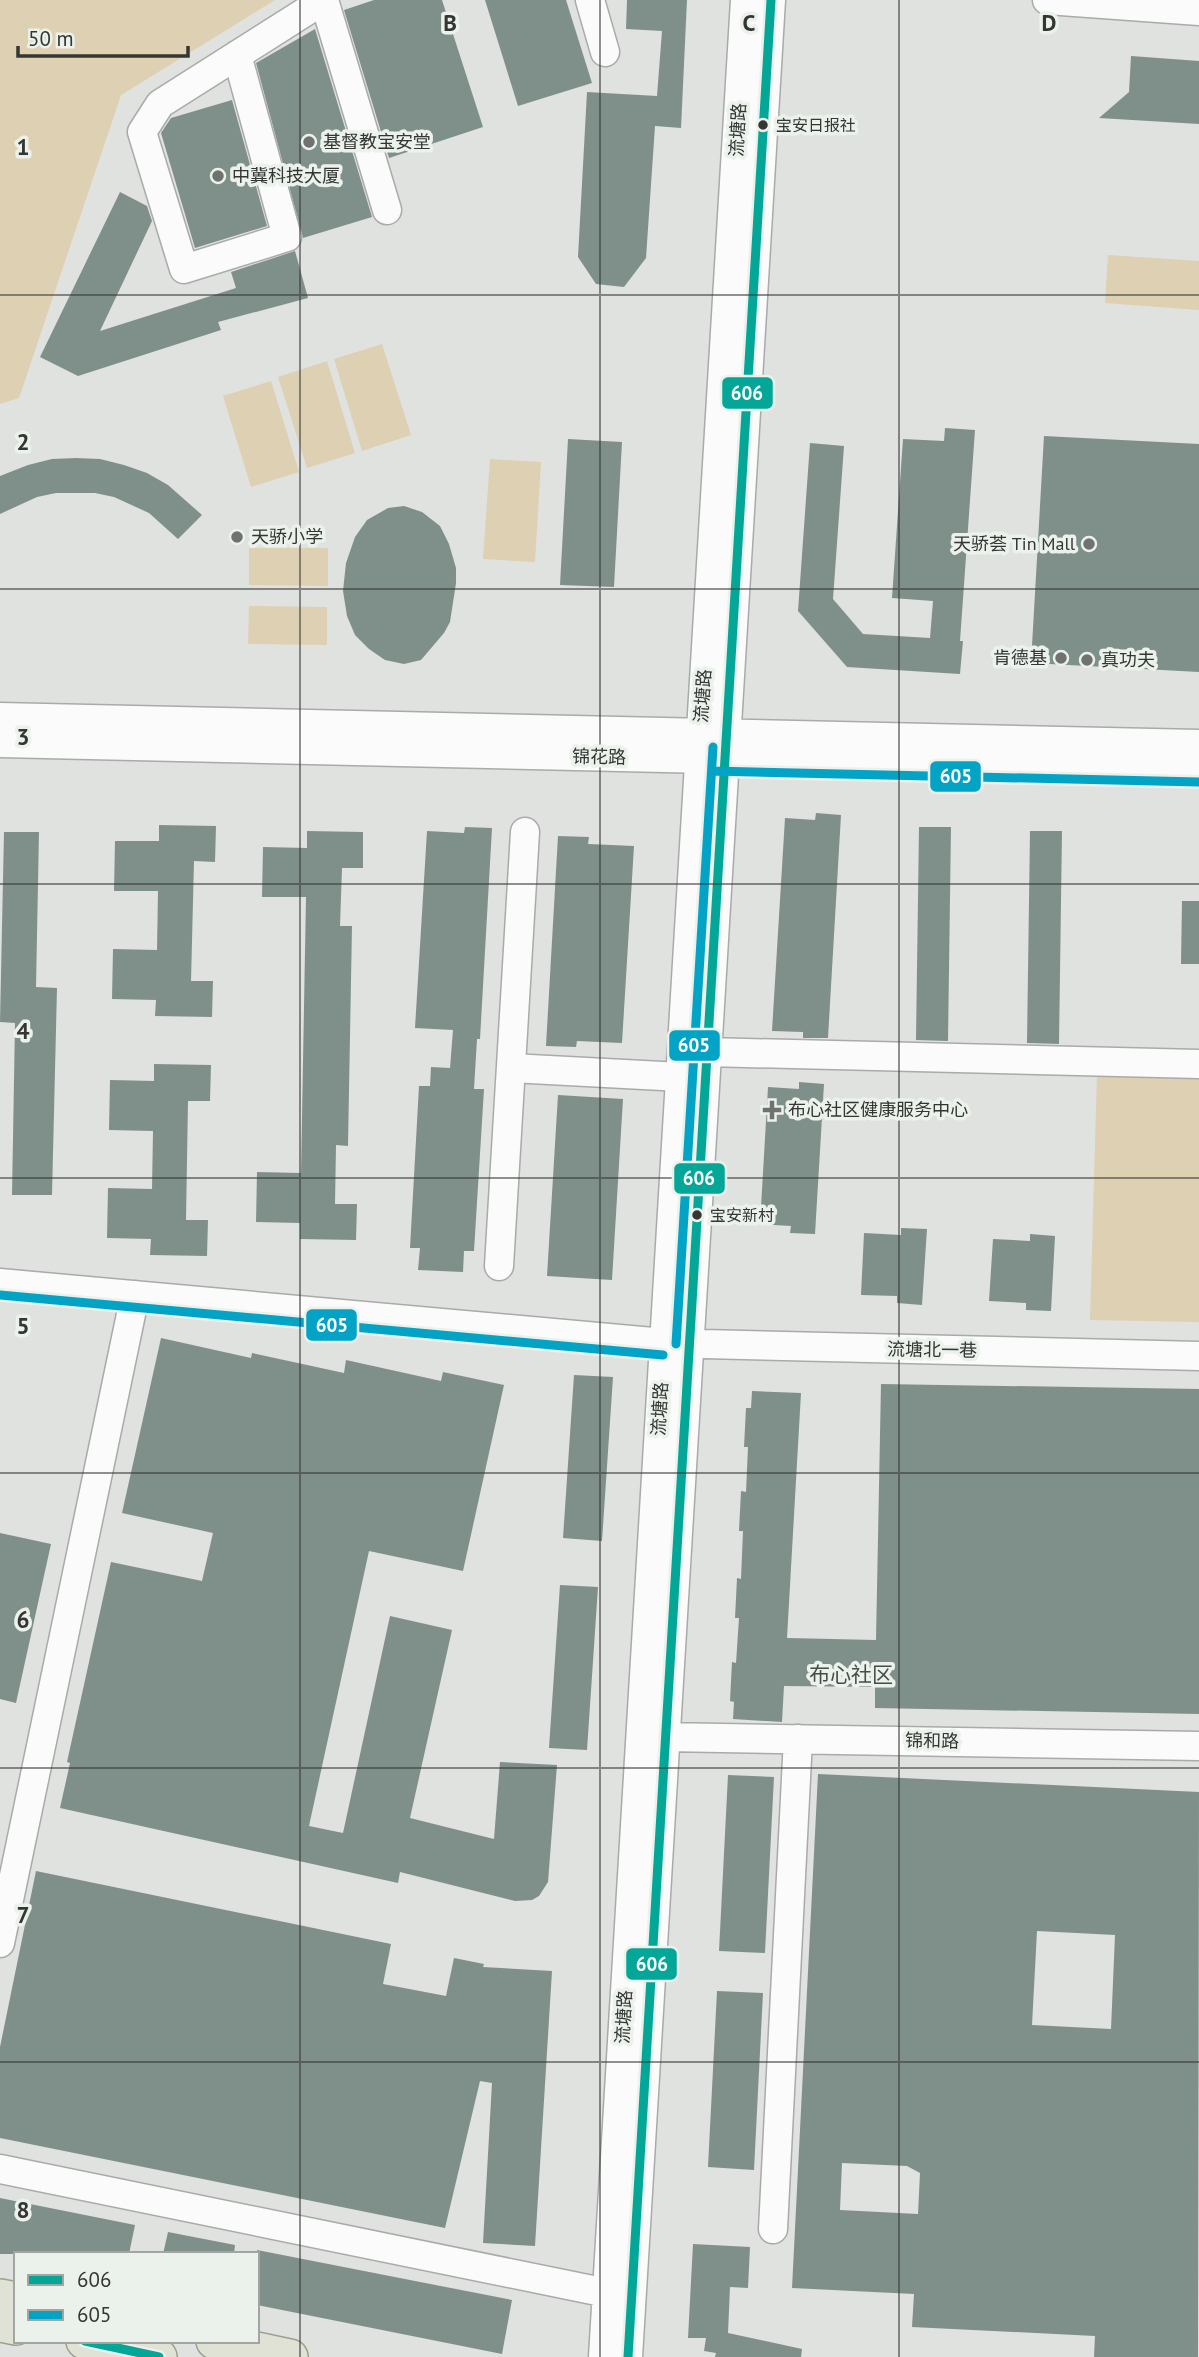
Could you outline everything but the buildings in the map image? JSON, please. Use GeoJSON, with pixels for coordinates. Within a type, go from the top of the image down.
{"type":"FeatureCollection","features":[{"type":"Feature","properties":{"kind":"main road"},"geometry":{"type":"LineString","coordinates":[[93,2343],[159,2357]]}},
{"type":"Feature","properties":{"kind":"main road"},"geometry":{"type":"LineString","coordinates":[[224,2343],[290,2357]]}},
{"type":"Feature","properties":{"kind":"street"},"geometry":{"type":"LineString","coordinates":[[237,55],[287,237],[184,269],[142,132],[160,104],[237,55],[324,0],[387,210]]}},
{"type":"Feature","properties":{"kind":"street"},"geometry":{"type":"LineString","coordinates":[[590,0],[605,52]]}},
{"type":"Feature","properties":{"kind":"street","name":"流塘路"},"geometry":{"type":"LineString","coordinates":[[603,2357],[677,1344],[707,1052],[713,746],[745,0]]}},
{"type":"Feature","properties":{"kind":"street","name":"流塘路"},"geometry":{"type":"LineString","coordinates":[[628,2357],[665,1737],[677,1344],[681,1077],[713,746],[771,0]]}},
{"type":"Feature","properties":{"kind":"street"},"geometry":{"type":"LineString","coordinates":[[1048,0],[1199,11]]}},
{"type":"Feature","properties":{"kind":"street","name":"锦花路"},"geometry":{"type":"LineString","coordinates":[[0,717],[713,746],[1199,770]]}},
{"type":"Feature","properties":{"kind":"street","name":"锦花路"},"geometry":{"type":"LineString","coordinates":[[0,743],[713,746],[1199,744]]}},
{"type":"Feature","properties":{"kind":"street"},"geometry":{"type":"LineString","coordinates":[[499,1266],[525,832]]}},
{"type":"Feature","properties":{"kind":"street"},"geometry":{"type":"LineString","coordinates":[[707,1052],[1199,1064]]}},
{"type":"Feature","properties":{"kind":"street"},"geometry":{"type":"LineString","coordinates":[[511,1068],[681,1077]]}},
{"type":"Feature","properties":{"kind":"street","name":"流塘北一巷"},"geometry":{"type":"LineString","coordinates":[[0,1283],[677,1344],[1199,1356]]}},
{"type":"Feature","properties":{"kind":"street"},"geometry":{"type":"LineString","coordinates":[[0,1943],[135,1295]]}},
{"type":"Feature","properties":{"kind":"street","name":"锦和路"},"geometry":{"type":"LineString","coordinates":[[665,1737],[1199,1746]]}},
{"type":"Feature","properties":{"kind":"street"},"geometry":{"type":"LineString","coordinates":[[773,2229],[798,1739]]}},
{"type":"Feature","properties":{"kind":"street"},"geometry":{"type":"LineString","coordinates":[[0,2169],[607,2293]]}},
{"type":"Feature","properties":{"kind":"shaded area"},"geometry":{"type":"Polygon","coordinates":[[[0,0],[275,0],[121,95],[19,398],[0,404],[0,0]]]}},
{"type":"Feature","properties":{"kind":"shaded area"},"geometry":{"type":"Polygon","coordinates":[[[1108,255],[1199,261],[1199,310],[1105,303],[1108,255]]]}},
{"type":"Feature","properties":{"kind":"shaded area"},"geometry":{"type":"Polygon","coordinates":[[[382,344],[411,435],[362,451],[334,359],[382,344]]]}},
{"type":"Feature","properties":{"kind":"shaded area"},"geometry":{"type":"Polygon","coordinates":[[[327,361],[355,453],[307,468],[278,377],[327,361]]]}},
{"type":"Feature","properties":{"kind":"shaded area"},"geometry":{"type":"Polygon","coordinates":[[[271,381],[299,472],[251,487],[223,396],[271,381]]]}},
{"type":"Feature","properties":{"kind":"shaded area"},"geometry":{"type":"Polygon","coordinates":[[[490,459],[541,462],[535,562],[483,559],[490,459]]]}},
{"type":"Feature","properties":{"kind":"shaded area"},"geometry":{"type":"Polygon","coordinates":[[[249,548],[328,548],[328,586],[249,585],[249,548]]]}},
{"type":"Feature","properties":{"kind":"shaded area"},"geometry":{"type":"Polygon","coordinates":[[[249,606],[327,607],[327,645],[248,644],[249,606]]]}},
{"type":"Feature","properties":{"kind":"shaded area"},"geometry":{"type":"Polygon","coordinates":[[[1097,1073],[1199,1076],[1199,1322],[1090,1320],[1097,1073]]]}},
{"type":"Feature","properties":{"kind":"transit line","name":"606"},"geometry":{"type":"LineString","coordinates":[[628,2357],[771,0]]}},
{"type":"Feature","properties":{"kind":"transit line","name":"605"},"geometry":{"type":"LineString","coordinates":[[676,1344],[713,747]]}},
{"type":"Feature","properties":{"kind":"transit line","name":"605"},"geometry":{"type":"LineString","coordinates":[[712,771],[1199,782]]}},
{"type":"Feature","properties":{"kind":"transit line","name":"605"},"geometry":{"type":"LineString","coordinates":[[0,1295],[663,1355]]}},
{"type":"Feature","properties":{"kind":"transit line","name":"606"},"geometry":{"type":"LineString","coordinates":[[94,2343],[159,2357]]}},
{"type":"Feature","properties":{"kind":"place","name":"宝安日报社"},"geometry":{"type":"Point","coordinates":[763,125]}},
{"type":"Feature","properties":{"kind":"place","name":"基督教宝安堂"},"geometry":{"type":"Point","coordinates":[309,142]}},
{"type":"Feature","properties":{"kind":"place","name":"中冀科技大厦"},"geometry":{"type":"Point","coordinates":[218,176]}},
{"type":"Feature","properties":{"kind":"place","name":"天骄小学"},"geometry":{"type":"Point","coordinates":[237,537]}},
{"type":"Feature","properties":{"kind":"place","name":"天骄荟 Tin Mall"},"geometry":{"type":"Point","coordinates":[1089,544]}},
{"type":"Feature","properties":{"kind":"place","name":"肯德基"},"geometry":{"type":"Point","coordinates":[1061,658]}},
{"type":"Feature","properties":{"kind":"place","name":"真功夫"},"geometry":{"type":"Point","coordinates":[1087,660]}},
{"type":"Feature","properties":{"kind":"place","name":"布心社区健康服务中心"},"geometry":{"type":"Point","coordinates":[772,1110]}},
{"type":"Feature","properties":{"kind":"place","name":"宝安新村"},"geometry":{"type":"Point","coordinates":[697,1215]}},
{"type":"Feature","properties":{"kind":"district","name":"布心社区"},"geometry":{"type":"Point","coordinates":[851,1675]}}]}
